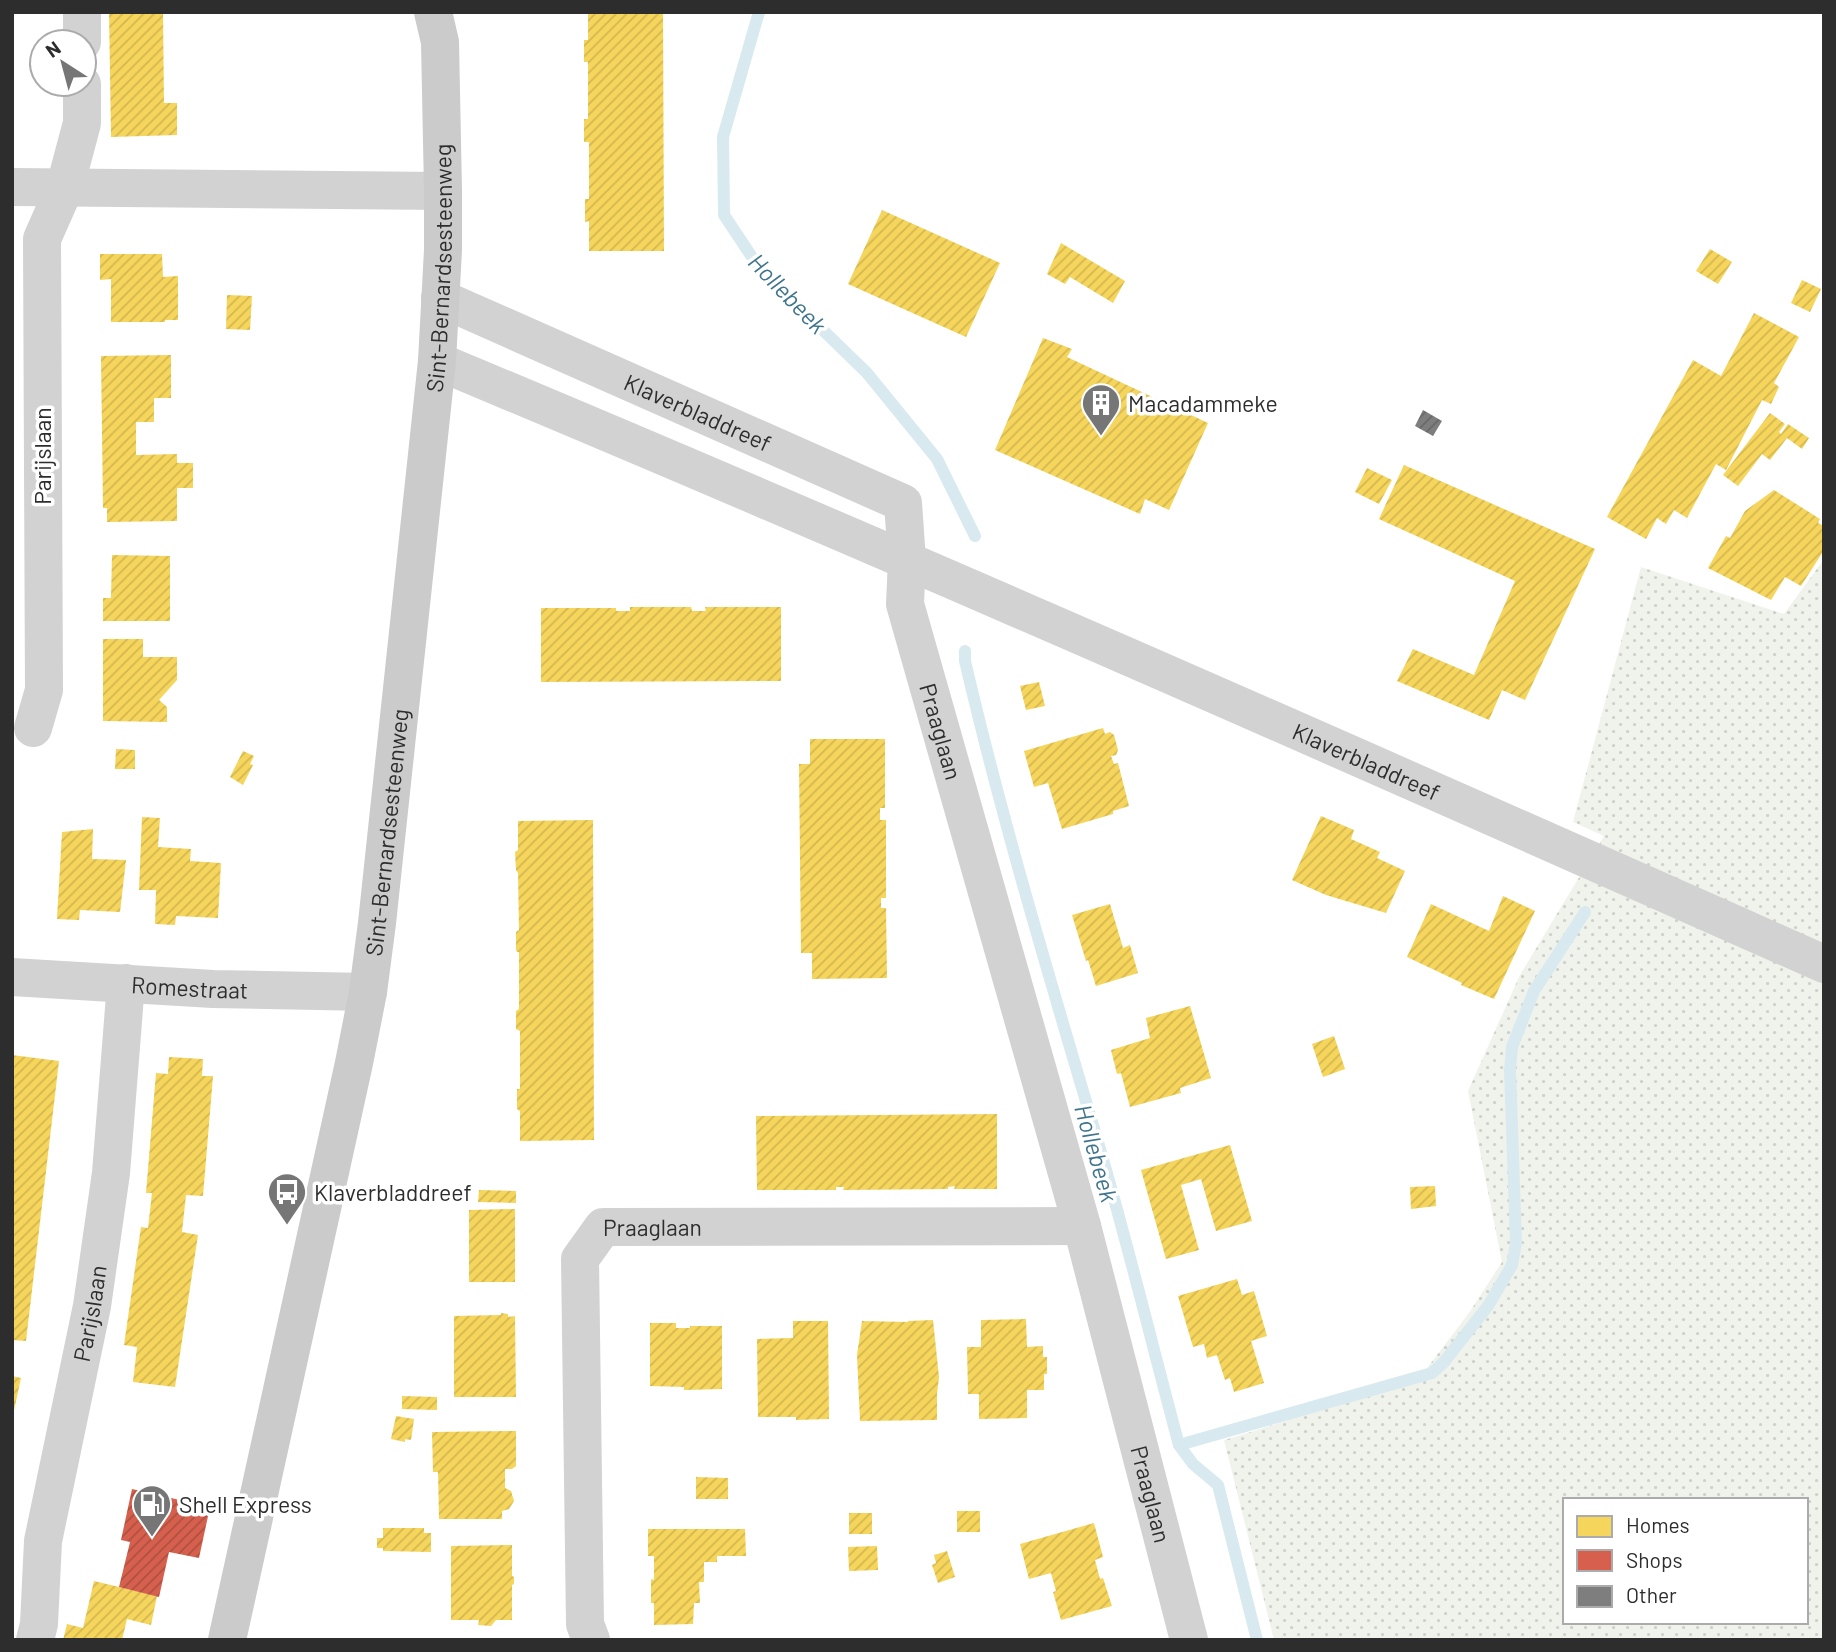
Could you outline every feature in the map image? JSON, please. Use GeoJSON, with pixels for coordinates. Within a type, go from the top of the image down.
{"type":"FeatureCollection","features":[{"type":"Feature","properties":{"kind":"main road","name":"Sint-Bernardsesteenweg"},"geometry":{"type":"LineString","coordinates":[[227,1640],[368,992],[437,361],[443,191],[440,42],[433,12]]}},
{"type":"Feature","properties":{"kind":"street","name":"Parijslaan"},"geometry":{"type":"LineString","coordinates":[[33,728],[44,690],[27,542],[42,239],[65,187],[82,123],[82,98]]}},
{"type":"Feature","properties":{"kind":"street"},"geometry":{"type":"LineString","coordinates":[[12,187],[443,191]]}},
{"type":"Feature","properties":{"kind":"street","name":"Klaverbladdreef"},"geometry":{"type":"LineString","coordinates":[[440,298],[903,503],[906,560]]}},
{"type":"Feature","properties":{"kind":"street","name":"Klaverbladdreef"},"geometry":{"type":"LineString","coordinates":[[437,361],[906,560],[1824,964]]}},
{"type":"Feature","properties":{"kind":"street","name":"Praaglaan"},"geometry":{"type":"LineString","coordinates":[[906,560],[905,604],[1082,1226],[1189,1640]]}},
{"type":"Feature","properties":{"kind":"street","name":"Romestraat"},"geometry":{"type":"LineString","coordinates":[[12,977],[213,989],[368,992]]}},
{"type":"Feature","properties":{"kind":"street","name":"Parijslaan"},"geometry":{"type":"LineString","coordinates":[[35,1640],[43,1541],[92,1306],[111,1173],[126,983]]}},
{"type":"Feature","properties":{"kind":"street","name":"Praaglaan"},"geometry":{"type":"LineString","coordinates":[[591,1640],[585,1624],[580,1259],[603,1227],[1082,1226]]}},
{"type":"Feature","properties":{"kind":"shaded area"},"geometry":{"type":"Polygon","coordinates":[[[1824,559],[1824,1640],[1274,1640],[1224,1440],[1421,1376],[1469,1313],[1502,1262],[1468,1091],[1520,975],[1604,836],[1573,822],[1641,567],[1784,614],[1824,559]]]}},
{"type":"Feature","properties":{"kind":"building: Homes"},"geometry":{"type":"Polygon","coordinates":[[[109,12],[163,12],[164,103],[177,103],[177,135],[111,137],[109,12]]]}},
{"type":"Feature","properties":{"kind":"building: Homes"},"geometry":{"type":"Polygon","coordinates":[[[588,12],[663,12],[664,251],[589,251],[589,221],[585,222],[585,199],[589,199],[589,142],[584,142],[584,119],[588,119],[588,62],[584,62],[584,40],[588,40],[588,12]]]}},
{"type":"Feature","properties":{"kind":"building: Homes"},"geometry":{"type":"Polygon","coordinates":[[[882,210],[1000,263],[966,337],[848,284],[882,210]]]}},
{"type":"Feature","properties":{"kind":"building: Homes"},"geometry":{"type":"Polygon","coordinates":[[[1061,243],[1125,281],[1113,303],[1070,277],[1065,284],[1047,274],[1061,243]]]}},
{"type":"Feature","properties":{"kind":"building: Homes"},"geometry":{"type":"Polygon","coordinates":[[[1710,249],[1732,262],[1718,284],[1696,271],[1710,249]]]}},
{"type":"Feature","properties":{"kind":"building: Homes"},"geometry":{"type":"Polygon","coordinates":[[[100,254],[162,254],[163,277],[178,276],[178,320],[111,322],[111,279],[100,280],[100,254]]]}},
{"type":"Feature","properties":{"kind":"building: Homes"},"geometry":{"type":"Polygon","coordinates":[[[1802,280],[1821,289],[1810,312],[1791,303],[1802,280]]]}},
{"type":"Feature","properties":{"kind":"building: Homes"},"geometry":{"type":"Polygon","coordinates":[[[227,295],[252,296],[250,330],[226,329],[227,295]]]}},
{"type":"Feature","properties":{"kind":"building: Homes"},"geometry":{"type":"Polygon","coordinates":[[[1754,313],[1799,337],[1774,383],[1779,387],[1771,404],[1762,400],[1726,470],[1716,464],[1687,518],[1674,510],[1666,524],[1657,518],[1646,539],[1607,517],[1693,360],[1721,376],[1754,313]]]}},
{"type":"Feature","properties":{"kind":"building: Homes","name":"Macadammeke"},"geometry":{"type":"Polygon","coordinates":[[[1043,338],[1072,349],[1067,357],[1208,423],[1169,510],[1145,499],[1140,514],[995,450],[1043,338]]]}},
{"type":"Feature","properties":{"kind":"building: Homes"},"geometry":{"type":"Polygon","coordinates":[[[171,355],[171,398],[154,398],[154,422],[136,422],[136,455],[177,454],[177,463],[193,463],[193,488],[177,488],[177,521],[107,522],[107,508],[103,508],[101,356],[171,355]]]}},
{"type":"Feature","properties":{"kind":"building: Homes"},"geometry":{"type":"Polygon","coordinates":[[[1770,413],[1785,424],[1779,432],[1781,434],[1788,424],[1809,438],[1802,449],[1787,438],[1770,460],[1762,454],[1738,486],[1723,475],[1770,413]]]}},
{"type":"Feature","properties":{"kind":"building: Homes"},"geometry":{"type":"Polygon","coordinates":[[[1404,465],[1595,549],[1525,700],[1502,690],[1489,720],[1397,681],[1413,649],[1474,675],[1515,581],[1379,519],[1404,465]]]}},
{"type":"Feature","properties":{"kind":"building: Homes"},"geometry":{"type":"Polygon","coordinates":[[[1367,468],[1392,480],[1379,504],[1355,492],[1367,468]]]}},
{"type":"Feature","properties":{"kind":"building: Homes"},"geometry":{"type":"Polygon","coordinates":[[[1774,490],[1820,519],[1818,523],[1824,526],[1824,550],[1801,586],[1785,577],[1771,600],[1708,568],[1726,536],[1730,538],[1745,511],[1774,490]]]}},
{"type":"Feature","properties":{"kind":"building: Homes"},"geometry":{"type":"Polygon","coordinates":[[[112,555],[170,556],[170,621],[103,621],[103,598],[111,598],[112,555]]]}},
{"type":"Feature","properties":{"kind":"building: Homes"},"geometry":{"type":"Polygon","coordinates":[[[630,607],[691,607],[692,611],[706,611],[705,607],[781,607],[781,681],[541,682],[541,608],[616,608],[616,611],[630,611],[630,607]]]}},
{"type":"Feature","properties":{"kind":"building: Homes"},"geometry":{"type":"Polygon","coordinates":[[[103,639],[143,639],[143,657],[177,657],[177,680],[159,700],[167,707],[167,722],[103,721],[103,639]]]}},
{"type":"Feature","properties":{"kind":"building: Homes"},"geometry":{"type":"Polygon","coordinates":[[[1039,682],[1045,706],[1026,710],[1020,686],[1039,682]]]}},
{"type":"Feature","properties":{"kind":"building: Homes"},"geometry":{"type":"Polygon","coordinates":[[[1103,728],[1105,734],[1110,732],[1114,735],[1118,750],[1116,755],[1111,756],[1114,764],[1118,763],[1129,806],[1113,811],[1113,814],[1062,829],[1048,783],[1034,787],[1024,751],[1103,728]]]}},
{"type":"Feature","properties":{"kind":"building: Homes"},"geometry":{"type":"Polygon","coordinates":[[[810,739],[885,739],[885,808],[880,808],[880,820],[886,820],[886,898],[881,898],[881,908],[886,908],[887,978],[812,979],[812,953],[801,953],[799,764],[810,764],[810,739]]]}},
{"type":"Feature","properties":{"kind":"building: Homes"},"geometry":{"type":"Polygon","coordinates":[[[116,749],[135,750],[135,769],[115,769],[116,749]]]}},
{"type":"Feature","properties":{"kind":"building: Homes"},"geometry":{"type":"Polygon","coordinates":[[[243,751],[254,756],[250,764],[253,765],[243,785],[230,777],[243,751]]]}},
{"type":"Feature","properties":{"kind":"building: Homes"},"geometry":{"type":"Polygon","coordinates":[[[1321,816],[1354,830],[1351,839],[1380,852],[1377,858],[1405,871],[1386,913],[1326,895],[1292,880],[1321,816]]]}},
{"type":"Feature","properties":{"kind":"building: Homes"},"geometry":{"type":"Polygon","coordinates":[[[142,817],[160,818],[158,847],[191,849],[190,861],[221,863],[218,918],[176,916],[175,925],[155,924],[156,890],[139,890],[142,817]]]}},
{"type":"Feature","properties":{"kind":"building: Homes"},"geometry":{"type":"Polygon","coordinates":[[[593,820],[594,1140],[520,1141],[517,1089],[520,1089],[520,1031],[516,1029],[516,1011],[519,1009],[519,952],[516,950],[516,932],[519,930],[518,873],[515,852],[518,850],[518,821],[593,820]]]}},
{"type":"Feature","properties":{"kind":"building: Homes"},"geometry":{"type":"Polygon","coordinates":[[[93,829],[92,859],[126,860],[120,912],[80,910],[79,920],[57,919],[62,832],[93,829]]]}},
{"type":"Feature","properties":{"kind":"building: Homes"},"geometry":{"type":"Polygon","coordinates":[[[1503,896],[1535,911],[1494,999],[1407,957],[1431,904],[1489,931],[1503,896]]]}},
{"type":"Feature","properties":{"kind":"building: Homes"},"geometry":{"type":"Polygon","coordinates":[[[1110,904],[1123,948],[1130,945],[1138,973],[1096,986],[1072,915],[1110,904]]]}},
{"type":"Feature","properties":{"kind":"building: Homes"},"geometry":{"type":"Polygon","coordinates":[[[1190,1006],[1211,1078],[1180,1088],[1181,1093],[1130,1107],[1121,1073],[1117,1074],[1111,1050],[1150,1038],[1146,1018],[1190,1006]]]}},
{"type":"Feature","properties":{"kind":"building: Homes"},"geometry":{"type":"Polygon","coordinates":[[[1334,1036],[1345,1069],[1323,1077],[1312,1044],[1334,1036]]]}},
{"type":"Feature","properties":{"kind":"building: Homes"},"geometry":{"type":"Polygon","coordinates":[[[12,1055],[59,1061],[26,1341],[12,1340],[12,1055]]]}},
{"type":"Feature","properties":{"kind":"building: Homes"},"geometry":{"type":"Polygon","coordinates":[[[169,1057],[203,1059],[202,1076],[213,1076],[203,1196],[186,1195],[182,1232],[198,1235],[175,1387],[133,1382],[137,1347],[124,1345],[141,1227],[148,1228],[152,1193],[146,1193],[156,1073],[168,1074],[169,1057]]]}},
{"type":"Feature","properties":{"kind":"building: Homes"},"geometry":{"type":"Polygon","coordinates":[[[997,1114],[997,1189],[954,1189],[955,1186],[948,1189],[843,1190],[844,1187],[836,1187],[836,1190],[757,1190],[756,1116],[997,1114]]]}},
{"type":"Feature","properties":{"kind":"building: Homes"},"geometry":{"type":"Polygon","coordinates":[[[1230,1145],[1252,1221],[1216,1231],[1201,1179],[1181,1185],[1199,1250],[1166,1259],[1141,1170],[1230,1145]]]}},
{"type":"Feature","properties":{"kind":"building: Homes"},"geometry":{"type":"Polygon","coordinates":[[[1435,1186],[1436,1206],[1411,1209],[1410,1187],[1435,1186]]]}},
{"type":"Feature","properties":{"kind":"building: Homes"},"geometry":{"type":"Polygon","coordinates":[[[479,1190],[516,1191],[516,1203],[478,1202],[479,1190]]]}},
{"type":"Feature","properties":{"kind":"building: Homes"},"geometry":{"type":"Polygon","coordinates":[[[515,1209],[515,1282],[469,1282],[469,1210],[515,1209]]]}},
{"type":"Feature","properties":{"kind":"building: Homes"},"geometry":{"type":"Polygon","coordinates":[[[1237,1279],[1242,1295],[1254,1291],[1267,1336],[1251,1341],[1264,1383],[1234,1392],[1230,1378],[1225,1380],[1217,1355],[1207,1358],[1204,1344],[1193,1347],[1178,1296],[1237,1279]]]}},
{"type":"Feature","properties":{"kind":"building: Homes"},"geometry":{"type":"Polygon","coordinates":[[[508,1314],[508,1317],[515,1316],[516,1397],[454,1397],[454,1316],[508,1314]]]}},
{"type":"Feature","properties":{"kind":"building: Homes"},"geometry":{"type":"Polygon","coordinates":[[[1026,1319],[1027,1347],[1043,1346],[1043,1357],[1047,1357],[1044,1390],[1027,1390],[1027,1418],[979,1419],[979,1394],[968,1394],[967,1347],[981,1347],[981,1320],[1026,1319]]]}},
{"type":"Feature","properties":{"kind":"building: Homes"},"geometry":{"type":"Polygon","coordinates":[[[933,1320],[939,1377],[937,1420],[860,1421],[857,1355],[862,1321],[933,1320]]]}},
{"type":"Feature","properties":{"kind":"building: Homes"},"geometry":{"type":"Polygon","coordinates":[[[793,1321],[828,1321],[829,1419],[758,1417],[757,1339],[793,1338],[793,1321]]]}},
{"type":"Feature","properties":{"kind":"building: Homes"},"geometry":{"type":"Polygon","coordinates":[[[650,1323],[676,1323],[676,1328],[722,1326],[722,1389],[684,1390],[684,1387],[650,1386],[650,1323]]]}},
{"type":"Feature","properties":{"kind":"building: Homes"},"geometry":{"type":"Polygon","coordinates":[[[12,1376],[21,1378],[13,1415],[12,1415],[12,1376]]]}},
{"type":"Feature","properties":{"kind":"building: Homes"},"geometry":{"type":"Polygon","coordinates":[[[402,1396],[437,1397],[437,1410],[402,1409],[402,1396]]]}},
{"type":"Feature","properties":{"kind":"building: Homes"},"geometry":{"type":"Polygon","coordinates":[[[396,1416],[414,1419],[411,1440],[405,1439],[405,1442],[391,1439],[396,1416]]]}},
{"type":"Feature","properties":{"kind":"building: Homes"},"geometry":{"type":"Polygon","coordinates":[[[516,1431],[516,1466],[505,1469],[505,1488],[511,1491],[514,1501],[509,1509],[502,1511],[502,1519],[439,1519],[438,1472],[433,1472],[432,1432],[516,1431]]]}},
{"type":"Feature","properties":{"kind":"building: Homes"},"geometry":{"type":"Polygon","coordinates":[[[696,1477],[728,1478],[728,1499],[696,1499],[696,1477]]]}},
{"type":"Feature","properties":{"kind":"building: Homes"},"geometry":{"type":"Polygon","coordinates":[[[957,1511],[980,1511],[980,1532],[957,1532],[957,1511]]]}},
{"type":"Feature","properties":{"kind":"building: Homes"},"geometry":{"type":"Polygon","coordinates":[[[849,1513],[872,1513],[872,1534],[849,1534],[849,1513]]]}},
{"type":"Feature","properties":{"kind":"building: Homes"},"geometry":{"type":"Polygon","coordinates":[[[1094,1523],[1103,1557],[1095,1560],[1112,1606],[1061,1620],[1051,1573],[1029,1579],[1020,1544],[1094,1523]]]}},
{"type":"Feature","properties":{"kind":"building: Homes"},"geometry":{"type":"Polygon","coordinates":[[[383,1528],[424,1528],[424,1533],[431,1533],[431,1552],[383,1551],[383,1548],[377,1548],[377,1538],[383,1538],[383,1528]]]}},
{"type":"Feature","properties":{"kind":"building: Homes"},"geometry":{"type":"Polygon","coordinates":[[[648,1529],[745,1529],[746,1556],[717,1556],[717,1562],[704,1562],[704,1582],[699,1582],[700,1603],[694,1603],[693,1624],[654,1625],[651,1579],[654,1580],[654,1556],[648,1556],[648,1529]]]}},
{"type":"Feature","properties":{"kind":"building: Homes"},"geometry":{"type":"Polygon","coordinates":[[[512,1545],[512,1620],[496,1620],[491,1626],[478,1625],[479,1620],[451,1620],[451,1546],[512,1545]]]}},
{"type":"Feature","properties":{"kind":"building: Homes"},"geometry":{"type":"Polygon","coordinates":[[[877,1546],[878,1570],[849,1571],[848,1547],[877,1546]]]}},
{"type":"Feature","properties":{"kind":"building: Homes"},"geometry":{"type":"Polygon","coordinates":[[[947,1551],[955,1577],[938,1583],[932,1565],[936,1563],[934,1555],[947,1551]]]}},
{"type":"Feature","properties":{"kind":"building: Homes"},"geometry":{"type":"Polygon","coordinates":[[[94,1581],[157,1596],[151,1625],[127,1619],[122,1640],[63,1640],[67,1624],[83,1628],[94,1581]]]}},
{"type":"Feature","properties":{"kind":"building: Shops"},"geometry":{"type":"Polygon","coordinates":[[[132,1489],[210,1507],[199,1558],[169,1552],[159,1597],[119,1587],[130,1542],[121,1540],[132,1489]]]}},
{"type":"Feature","properties":{"kind":"building: Other"},"geometry":{"type":"Polygon","coordinates":[[[1423,410],[1442,421],[1433,436],[1415,426],[1423,410]]]}},
{"type":"Feature","properties":{"kind":"waterway","name":"Hollebeek"},"geometry":{"type":"LineString","coordinates":[[759,12],[723,137],[724,215],[760,269],[867,373],[937,459],[975,536]]}},
{"type":"Feature","properties":{"kind":"waterway","name":"Hollebeek"},"geometry":{"type":"LineString","coordinates":[[965,651],[979,720],[1010,839],[1117,1210],[1179,1445],[1193,1464],[1218,1485],[1257,1640]]}},
{"type":"Feature","properties":{"kind":"waterway"},"geometry":{"type":"LineString","coordinates":[[1179,1445],[1432,1373],[1444,1362],[1488,1306],[1512,1265],[1516,1243],[1510,1070],[1512,1047],[1534,991],[1585,912]]}},
{"type":"Feature","properties":{"kind":"place","name":"Macadammeke"},"geometry":{"type":"Point","coordinates":[1101,437]}},
{"type":"Feature","properties":{"kind":"place","name":"Klaverbladdreef"},"geometry":{"type":"Point","coordinates":[287,1226]}},
{"type":"Feature","properties":{"kind":"place","name":"Shell Express"},"geometry":{"type":"Point","coordinates":[152,1538]}}]}
